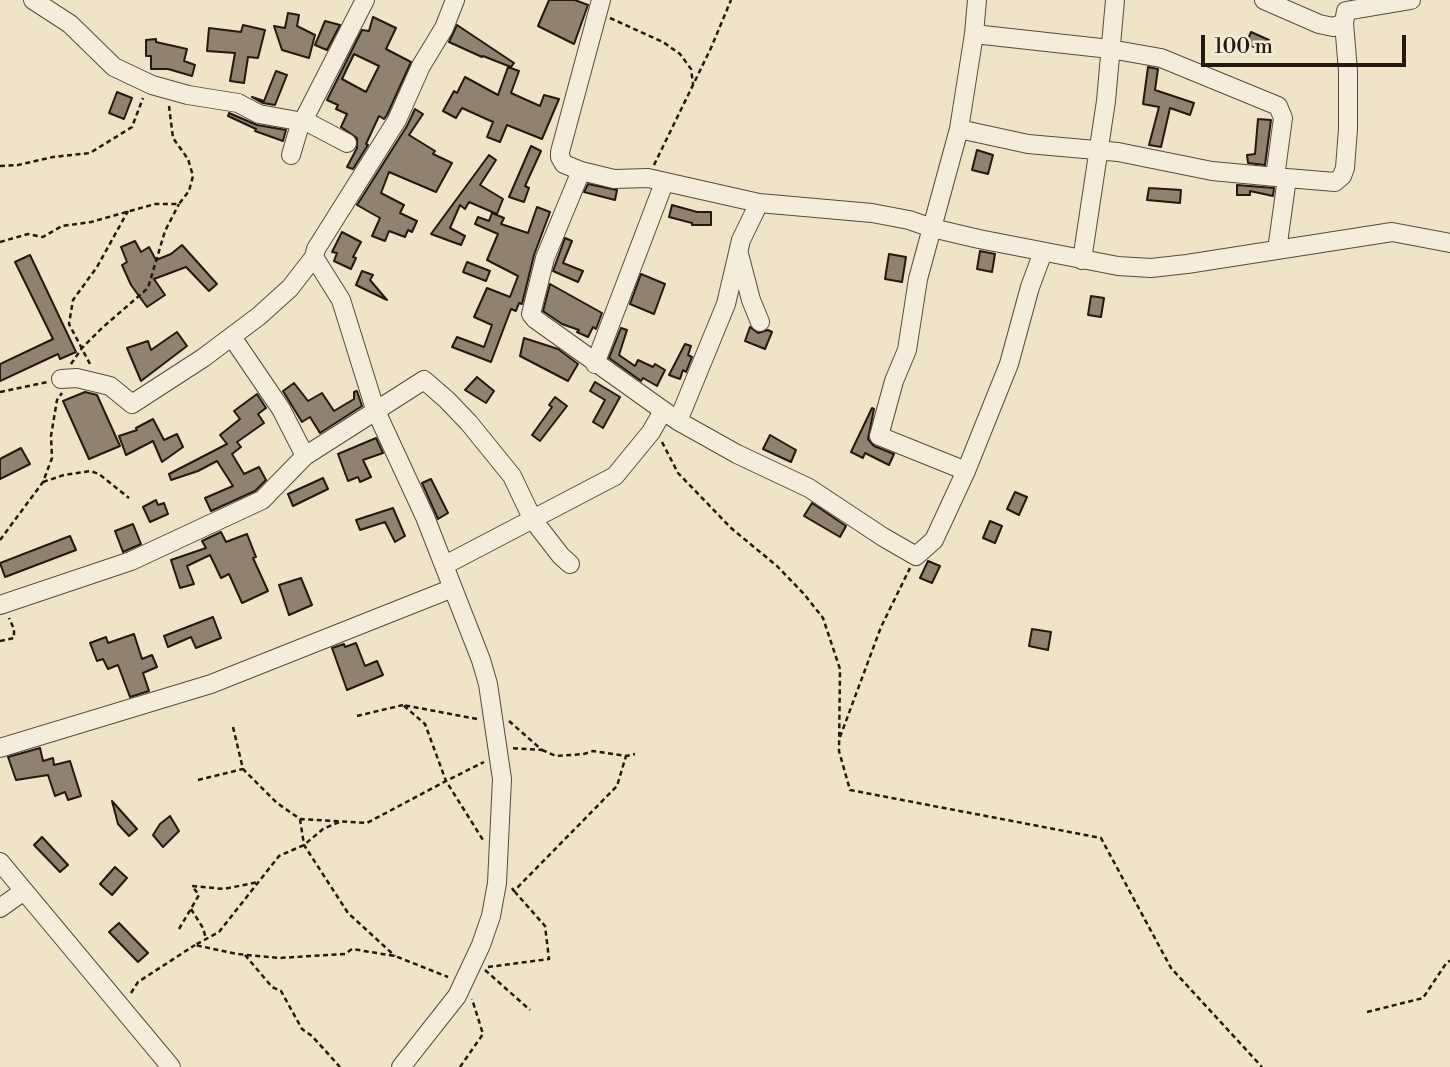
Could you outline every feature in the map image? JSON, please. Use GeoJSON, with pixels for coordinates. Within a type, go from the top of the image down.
{"type":"FeatureCollection","features":[{"type":"Feature","properties":{"kind":"street"},"geometry":{"type":"LineString","coordinates":[[33,0],[71,24],[114,66],[160,87],[188,95],[228,100],[259,114],[301,121],[347,143]]}},
{"type":"Feature","properties":{"kind":"street"},"geometry":{"type":"LineString","coordinates":[[291,155],[301,121],[365,0]]}},
{"type":"Feature","properties":{"kind":"street"},"geometry":{"type":"LineString","coordinates":[[66,379],[110,386],[132,404],[232,337],[290,288],[314,257],[316,249],[397,120],[455,0]]}},
{"type":"Feature","properties":{"kind":"street"},"geometry":{"type":"LineString","coordinates":[[966,471],[879,436],[894,382],[907,350],[918,279],[959,130],[977,0]]}},
{"type":"Feature","properties":{"kind":"street"},"geometry":{"type":"LineString","coordinates":[[1082,260],[1106,101],[1115,0]]}},
{"type":"Feature","properties":{"kind":"street"},"geometry":{"type":"LineString","coordinates":[[1264,0],[1319,24],[1333,27],[1345,11],[1411,0]]}},
{"type":"Feature","properties":{"kind":"street"},"geometry":{"type":"LineString","coordinates":[[600,7],[561,152],[564,164],[582,171],[614,179],[656,180],[759,203],[909,220],[932,228],[1118,266],[1151,268],[1392,232],[1450,243]]}},
{"type":"Feature","properties":{"kind":"street"},"geometry":{"type":"LineString","coordinates":[[959,130],[1028,144],[1145,156],[1212,170],[1333,182],[1342,176],[1348,129],[1345,11]]}},
{"type":"Feature","properties":{"kind":"street"},"geometry":{"type":"LineString","coordinates":[[974,34],[1110,49],[1161,58],[1278,106],[1283,118],[1277,250]]}},
{"type":"Feature","properties":{"kind":"street"},"geometry":{"type":"LineString","coordinates":[[582,171],[545,258],[531,314],[595,364],[671,416],[737,454],[809,488],[916,556],[934,540],[966,471],[1009,364],[1030,287],[1043,252]]}},
{"type":"Feature","properties":{"kind":"street"},"geometry":{"type":"LineString","coordinates":[[595,364],[656,180]]}},
{"type":"Feature","properties":{"kind":"street"},"geometry":{"type":"LineString","coordinates":[[445,565],[615,476],[651,432],[671,416],[726,304],[741,240],[759,203]]}},
{"type":"Feature","properties":{"kind":"street"},"geometry":{"type":"LineString","coordinates":[[739,251],[751,300],[760,322]]}},
{"type":"Feature","properties":{"kind":"street"},"geometry":{"type":"LineString","coordinates":[[314,257],[341,300],[375,409],[425,517],[481,660],[498,750],[502,795],[498,866],[491,916],[457,996],[401,1067]]}},
{"type":"Feature","properties":{"kind":"street"},"geometry":{"type":"LineString","coordinates":[[232,337],[281,409],[305,456]]}},
{"type":"Feature","properties":{"kind":"street"},"geometry":{"type":"LineString","coordinates":[[1,607],[131,561],[262,500],[305,456],[424,380],[469,423],[512,476],[533,520],[570,564]]}},
{"type":"Feature","properties":{"kind":"street"},"geometry":{"type":"LineString","coordinates":[[0,748],[211,684],[453,588]]}},
{"type":"Feature","properties":{"kind":"street"},"geometry":{"type":"LineString","coordinates":[[0,862],[172,1067]]}},
{"type":"Feature","properties":{"kind":"street"},"geometry":{"type":"LineString","coordinates":[[0,908],[24,891]]}},
{"type":"Feature","properties":{"kind":"path"},"geometry":{"type":"LineString","coordinates":[[656,180],[693,84],[731,0]]}},
{"type":"Feature","properties":{"kind":"path"},"geometry":{"type":"LineString","coordinates":[[600,7],[680,54],[691,69],[693,84]]}},
{"type":"Feature","properties":{"kind":"path"},"geometry":{"type":"LineString","coordinates":[[0,166],[90,153],[132,127],[146,92],[160,87],[173,138],[188,159],[193,176],[189,191],[164,231],[148,288],[82,348],[57,400],[51,436],[52,458],[43,482],[0,540]]}},
{"type":"Feature","properties":{"kind":"path"},"geometry":{"type":"LineString","coordinates":[[0,242],[28,234],[43,237],[62,226],[91,222],[155,204],[179,204]]}},
{"type":"Feature","properties":{"kind":"path"},"geometry":{"type":"LineString","coordinates":[[82,348],[69,324],[73,300],[97,267],[129,211]]}},
{"type":"Feature","properties":{"kind":"path"},"geometry":{"type":"LineString","coordinates":[[0,392],[66,379]]}},
{"type":"Feature","properties":{"kind":"path"},"geometry":{"type":"LineString","coordinates":[[660,437],[678,473],[731,528],[777,566],[823,618],[840,669],[839,751],[850,790],[1101,838],[1171,968],[1262,1067]]}},
{"type":"Feature","properties":{"kind":"path"},"geometry":{"type":"LineString","coordinates":[[43,482],[90,471],[99,474],[129,498]]}},
{"type":"Feature","properties":{"kind":"path"},"geometry":{"type":"LineString","coordinates":[[839,739],[881,627],[916,556]]}},
{"type":"Feature","properties":{"kind":"path"},"geometry":{"type":"LineString","coordinates":[[0,641],[14,638],[14,629],[1,607]]}},
{"type":"Feature","properties":{"kind":"path"},"geometry":{"type":"LineString","coordinates":[[403,705],[425,724],[446,781],[485,845]]}},
{"type":"Feature","properties":{"kind":"path"},"geometry":{"type":"LineString","coordinates":[[357,716],[403,705],[493,714],[541,750],[556,756],[593,751],[626,756],[635,754]]}},
{"type":"Feature","properties":{"kind":"path"},"geometry":{"type":"LineString","coordinates":[[233,727],[243,769],[277,803],[300,819],[367,822],[446,781],[498,750],[541,750]]}},
{"type":"Feature","properties":{"kind":"path"},"geometry":{"type":"LineString","coordinates":[[514,891],[617,786],[626,756]]}},
{"type":"Feature","properties":{"kind":"path"},"geometry":{"type":"LineString","coordinates":[[198,780],[243,769]]}},
{"type":"Feature","properties":{"kind":"path"},"geometry":{"type":"LineString","coordinates":[[300,819],[304,845],[348,913],[395,956]]}},
{"type":"Feature","properties":{"kind":"path"},"geometry":{"type":"LineString","coordinates":[[124,1009],[138,982],[219,932],[279,856],[304,845],[323,829],[342,821]]}},
{"type":"Feature","properties":{"kind":"path"},"geometry":{"type":"LineString","coordinates":[[498,866],[514,891],[545,926],[549,959],[483,967],[530,1010]]}},
{"type":"Feature","properties":{"kind":"path"},"geometry":{"type":"LineString","coordinates":[[179,929],[199,895],[192,886],[224,889],[258,882]]}},
{"type":"Feature","properties":{"kind":"path"},"geometry":{"type":"LineString","coordinates":[[191,909],[203,928],[206,939]]}},
{"type":"Feature","properties":{"kind":"path"},"geometry":{"type":"LineString","coordinates":[[195,945],[245,955],[318,957],[345,954],[352,949],[395,956],[449,977],[466,979],[483,1034],[460,1067]]}},
{"type":"Feature","properties":{"kind":"path"},"geometry":{"type":"LineString","coordinates":[[245,955],[272,987],[281,991],[302,1029],[313,1036],[340,1067]]}},
{"type":"Feature","properties":{"kind":"path"},"geometry":{"type":"LineString","coordinates":[[1367,1012],[1423,998],[1450,961]]}},
{"type":"Feature","properties":{"kind":"building"},"geometry":{"type":"Polygon","coordinates":[[[549,0],[575,0],[588,5],[574,44],[538,26],[549,0]]]}},
{"type":"Feature","properties":{"kind":"building"},"geometry":{"type":"Polygon","coordinates":[[[288,13],[299,15],[297,26],[315,35],[309,58],[282,50],[274,26],[285,28],[288,13]]]}},
{"type":"Feature","properties":{"kind":"building"},"geometry":{"type":"Polygon","coordinates":[[[373,17],[396,28],[386,49],[411,62],[387,115],[384,119],[379,116],[366,144],[368,145],[353,169],[347,167],[357,148],[357,138],[341,127],[347,114],[336,109],[338,105],[327,100],[362,30],[369,31],[373,17]],[[354,54],[342,79],[366,92],[379,66],[354,54]]]}},
{"type":"Feature","properties":{"kind":"building"},"geometry":{"type":"Polygon","coordinates":[[[325,21],[340,25],[327,50],[315,45],[325,21]]]}},
{"type":"Feature","properties":{"kind":"building"},"geometry":{"type":"Polygon","coordinates":[[[243,25],[265,30],[258,58],[248,57],[244,83],[230,81],[235,53],[207,51],[209,28],[241,32],[243,25]]]}},
{"type":"Feature","properties":{"kind":"building"},"geometry":{"type":"Polygon","coordinates":[[[457,25],[514,63],[511,67],[449,42],[457,25]]]}},
{"type":"Feature","properties":{"kind":"building"},"geometry":{"type":"Polygon","coordinates":[[[1251,32],[1269,40],[1265,51],[1246,44],[1251,32]]]}},
{"type":"Feature","properties":{"kind":"building"},"geometry":{"type":"Polygon","coordinates":[[[156,39],[156,42],[187,49],[184,61],[195,65],[192,76],[168,69],[151,69],[151,56],[146,56],[146,40],[156,39]]]}},
{"type":"Feature","properties":{"kind":"building"},"geometry":{"type":"Polygon","coordinates":[[[508,67],[519,71],[511,93],[540,106],[544,95],[559,99],[542,139],[507,125],[500,142],[487,137],[493,122],[462,108],[456,118],[443,111],[465,77],[498,95],[508,67]]]}},
{"type":"Feature","properties":{"kind":"building"},"geometry":{"type":"Polygon","coordinates":[[[1148,67],[1158,69],[1155,90],[1194,103],[1190,115],[1170,108],[1161,147],[1149,145],[1159,107],[1143,104],[1148,67]]]}},
{"type":"Feature","properties":{"kind":"building"},"geometry":{"type":"Polygon","coordinates":[[[276,71],[287,75],[275,105],[252,97],[264,101],[276,71]]]}},
{"type":"Feature","properties":{"kind":"building"},"geometry":{"type":"Polygon","coordinates":[[[117,92],[132,98],[124,119],[109,113],[117,92]]]}},
{"type":"Feature","properties":{"kind":"building"},"geometry":{"type":"Polygon","coordinates":[[[415,109],[423,114],[409,135],[435,151],[433,154],[452,163],[436,192],[389,172],[381,193],[404,205],[400,213],[417,221],[412,232],[408,230],[405,237],[389,231],[385,241],[372,236],[380,218],[357,205],[415,109]]]}},
{"type":"Feature","properties":{"kind":"building"},"geometry":{"type":"Polygon","coordinates":[[[229,113],[257,125],[286,130],[283,141],[255,131],[256,129],[228,116],[229,113]]]}},
{"type":"Feature","properties":{"kind":"building"},"geometry":{"type":"Polygon","coordinates":[[[1258,119],[1271,120],[1265,165],[1248,163],[1247,155],[1255,154],[1258,119]]]}},
{"type":"Feature","properties":{"kind":"building"},"geometry":{"type":"Polygon","coordinates":[[[531,146],[541,151],[525,186],[529,188],[524,202],[509,197],[531,146]]]}},
{"type":"Feature","properties":{"kind":"building"},"geometry":{"type":"Polygon","coordinates":[[[977,150],[993,155],[988,174],[972,170],[977,150]]]}},
{"type":"Feature","properties":{"kind":"building"},"geometry":{"type":"Polygon","coordinates":[[[489,155],[496,160],[480,185],[503,199],[497,214],[469,202],[465,209],[460,205],[450,228],[465,236],[461,245],[431,234],[489,155]]]}},
{"type":"Feature","properties":{"kind":"building"},"geometry":{"type":"Polygon","coordinates":[[[588,184],[617,190],[615,200],[584,192],[588,184]]]}},
{"type":"Feature","properties":{"kind":"building"},"geometry":{"type":"Polygon","coordinates":[[[1237,185],[1274,188],[1273,196],[1250,191],[1250,195],[1237,195],[1237,185]]]}},
{"type":"Feature","properties":{"kind":"building"},"geometry":{"type":"Polygon","coordinates":[[[1149,188],[1181,190],[1180,203],[1147,200],[1149,188]]]}},
{"type":"Feature","properties":{"kind":"building"},"geometry":{"type":"Polygon","coordinates":[[[672,205],[697,212],[711,212],[711,225],[692,225],[669,217],[672,205]]]}},
{"type":"Feature","properties":{"kind":"building"},"geometry":{"type":"Polygon","coordinates":[[[537,207],[550,212],[534,255],[522,304],[519,303],[516,311],[511,309],[491,362],[452,347],[457,337],[484,347],[492,325],[474,317],[487,288],[510,297],[518,276],[487,260],[498,234],[475,224],[478,217],[489,221],[492,213],[504,218],[501,224],[528,233],[537,207]]]}},
{"type":"Feature","properties":{"kind":"building"},"geometry":{"type":"Polygon","coordinates":[[[342,232],[361,242],[353,257],[356,258],[351,269],[334,261],[337,253],[332,252],[342,232]]]}},
{"type":"Feature","properties":{"kind":"building"},"geometry":{"type":"Polygon","coordinates":[[[565,238],[572,241],[563,263],[583,271],[578,282],[553,271],[565,238]]]}},
{"type":"Feature","properties":{"kind":"building"},"geometry":{"type":"Polygon","coordinates":[[[135,241],[141,252],[149,247],[156,260],[171,254],[182,245],[217,284],[209,291],[186,267],[154,279],[165,295],[147,307],[131,285],[122,265],[127,262],[121,247],[135,241]]]}},
{"type":"Feature","properties":{"kind":"building"},"geometry":{"type":"Polygon","coordinates":[[[980,251],[995,254],[992,272],[977,269],[980,251]]]}},
{"type":"Feature","properties":{"kind":"building"},"geometry":{"type":"Polygon","coordinates":[[[889,254],[906,257],[902,282],[885,279],[889,254]]]}},
{"type":"Feature","properties":{"kind":"building"},"geometry":{"type":"Polygon","coordinates":[[[30,255],[76,352],[60,359],[58,354],[0,381],[0,364],[53,339],[15,262],[30,255]]]}},
{"type":"Feature","properties":{"kind":"building"},"geometry":{"type":"Polygon","coordinates":[[[467,262],[490,271],[486,281],[463,272],[467,262]]]}},
{"type":"Feature","properties":{"kind":"building"},"geometry":{"type":"Polygon","coordinates":[[[362,271],[373,275],[370,280],[387,300],[356,285],[362,271]]]}},
{"type":"Feature","properties":{"kind":"building"},"geometry":{"type":"Polygon","coordinates":[[[641,274],[665,284],[654,314],[630,304],[641,274]]]}},
{"type":"Feature","properties":{"kind":"building"},"geometry":{"type":"Polygon","coordinates":[[[550,284],[602,313],[596,329],[593,327],[588,337],[543,311],[550,284]]]}},
{"type":"Feature","properties":{"kind":"building"},"geometry":{"type":"Polygon","coordinates":[[[1091,296],[1104,298],[1101,317],[1088,315],[1091,296]]]}},
{"type":"Feature","properties":{"kind":"building"},"geometry":{"type":"Polygon","coordinates":[[[750,327],[758,333],[768,330],[772,332],[765,349],[745,341],[750,327]]]}},
{"type":"Feature","properties":{"kind":"building"},"geometry":{"type":"Polygon","coordinates":[[[621,328],[627,330],[619,355],[635,366],[638,360],[653,367],[655,364],[665,370],[657,386],[643,378],[641,381],[609,358],[621,328]]]}},
{"type":"Feature","properties":{"kind":"building"},"geometry":{"type":"Polygon","coordinates":[[[177,332],[187,346],[141,381],[127,348],[148,341],[151,350],[177,332]]]}},
{"type":"Feature","properties":{"kind":"building"},"geometry":{"type":"Polygon","coordinates":[[[524,338],[558,349],[578,364],[568,381],[520,356],[524,338]]]}},
{"type":"Feature","properties":{"kind":"building"},"geometry":{"type":"Polygon","coordinates":[[[685,344],[691,346],[688,355],[692,357],[680,379],[669,375],[685,344]]]}},
{"type":"Feature","properties":{"kind":"building"},"geometry":{"type":"Polygon","coordinates":[[[477,377],[494,391],[486,403],[465,390],[477,377]]]}},
{"type":"Feature","properties":{"kind":"building"},"geometry":{"type":"Polygon","coordinates":[[[595,382],[620,397],[603,428],[593,422],[605,400],[590,391],[595,382]]]}},
{"type":"Feature","properties":{"kind":"building"},"geometry":{"type":"Polygon","coordinates":[[[294,383],[308,401],[322,393],[334,411],[354,399],[354,392],[357,391],[362,406],[320,433],[310,417],[302,422],[283,391],[294,383]]]}},
{"type":"Feature","properties":{"kind":"building"},"geometry":{"type":"Polygon","coordinates":[[[85,392],[97,395],[120,446],[89,459],[63,401],[85,392]]]}},
{"type":"Feature","properties":{"kind":"building"},"geometry":{"type":"Polygon","coordinates":[[[257,394],[266,408],[258,414],[264,423],[237,442],[241,447],[232,454],[244,474],[259,467],[266,480],[255,491],[211,511],[205,498],[233,486],[217,461],[171,480],[169,474],[227,444],[220,435],[240,419],[234,411],[257,394]]]}},
{"type":"Feature","properties":{"kind":"building"},"geometry":{"type":"Polygon","coordinates":[[[555,397],[567,406],[540,441],[532,435],[552,407],[549,405],[555,397]]]}},
{"type":"Feature","properties":{"kind":"building"},"geometry":{"type":"Polygon","coordinates":[[[872,408],[874,409],[868,439],[874,446],[894,454],[889,465],[865,453],[863,458],[851,452],[872,408]]]}},
{"type":"Feature","properties":{"kind":"building"},"geometry":{"type":"Polygon","coordinates":[[[153,419],[164,440],[177,434],[183,447],[162,462],[153,441],[126,455],[119,436],[137,430],[136,428],[153,419]]]}},
{"type":"Feature","properties":{"kind":"building"},"geometry":{"type":"Polygon","coordinates":[[[770,435],[796,450],[791,462],[763,449],[770,435]]]}},
{"type":"Feature","properties":{"kind":"building"},"geometry":{"type":"Polygon","coordinates":[[[376,438],[383,453],[363,460],[371,477],[360,482],[358,477],[348,481],[338,454],[376,438]]]}},
{"type":"Feature","properties":{"kind":"building"},"geometry":{"type":"Polygon","coordinates":[[[21,448],[30,464],[0,479],[0,459],[21,448]]]}},
{"type":"Feature","properties":{"kind":"building"},"geometry":{"type":"Polygon","coordinates":[[[323,478],[328,489],[293,506],[288,494],[323,478]]]}},
{"type":"Feature","properties":{"kind":"building"},"geometry":{"type":"Polygon","coordinates":[[[431,479],[448,513],[438,519],[422,483],[431,479]]]}},
{"type":"Feature","properties":{"kind":"building"},"geometry":{"type":"Polygon","coordinates":[[[1015,492],[1027,497],[1019,515],[1007,509],[1015,492]]]}},
{"type":"Feature","properties":{"kind":"building"},"geometry":{"type":"Polygon","coordinates":[[[156,500],[158,505],[164,503],[168,514],[150,522],[143,507],[156,500]]]}},
{"type":"Feature","properties":{"kind":"building"},"geometry":{"type":"Polygon","coordinates":[[[812,503],[846,526],[840,537],[804,516],[812,503]]]}},
{"type":"Feature","properties":{"kind":"building"},"geometry":{"type":"Polygon","coordinates":[[[393,508],[405,536],[395,542],[385,522],[360,530],[356,520],[393,508]]]}},
{"type":"Feature","properties":{"kind":"building"},"geometry":{"type":"Polygon","coordinates":[[[990,521],[1002,526],[995,543],[983,538],[990,521]]]}},
{"type":"Feature","properties":{"kind":"building"},"geometry":{"type":"Polygon","coordinates":[[[133,524],[141,544],[123,552],[115,531],[133,524]]]}},
{"type":"Feature","properties":{"kind":"building"},"geometry":{"type":"Polygon","coordinates":[[[221,532],[226,542],[247,534],[256,557],[253,558],[268,591],[242,603],[229,574],[221,578],[210,555],[187,566],[194,584],[180,588],[171,560],[206,548],[202,541],[221,532]]]}},
{"type":"Feature","properties":{"kind":"building"},"geometry":{"type":"Polygon","coordinates":[[[70,536],[76,550],[5,577],[0,563],[70,536]]]}},
{"type":"Feature","properties":{"kind":"building"},"geometry":{"type":"Polygon","coordinates":[[[928,561],[940,566],[932,583],[920,578],[928,561]]]}},
{"type":"Feature","properties":{"kind":"building"},"geometry":{"type":"Polygon","coordinates":[[[301,578],[312,605],[289,615],[279,585],[301,578]]]}},
{"type":"Feature","properties":{"kind":"building"},"geometry":{"type":"Polygon","coordinates":[[[213,617],[221,638],[196,648],[191,637],[168,647],[164,636],[213,617]]]}},
{"type":"Feature","properties":{"kind":"building"},"geometry":{"type":"Polygon","coordinates":[[[1032,629],[1051,632],[1048,650],[1029,646],[1032,629]]]}},
{"type":"Feature","properties":{"kind":"building"},"geometry":{"type":"Polygon","coordinates":[[[134,634],[142,659],[152,655],[157,667],[143,673],[149,691],[130,697],[118,665],[108,669],[103,659],[97,661],[90,643],[106,637],[108,643],[134,634]]]}},
{"type":"Feature","properties":{"kind":"building"},"geometry":{"type":"Polygon","coordinates":[[[356,643],[365,666],[377,661],[383,675],[347,690],[332,648],[356,643]]]}},
{"type":"Feature","properties":{"kind":"building"},"geometry":{"type":"Polygon","coordinates":[[[40,748],[43,761],[53,758],[54,765],[70,761],[81,796],[68,800],[65,792],[55,796],[48,775],[16,780],[8,757],[40,748]]]}},
{"type":"Feature","properties":{"kind":"building"},"geometry":{"type":"Polygon","coordinates":[[[112,801],[137,829],[129,836],[118,824],[112,801]]]}},
{"type":"Feature","properties":{"kind":"building"},"geometry":{"type":"Polygon","coordinates":[[[170,816],[179,831],[163,847],[153,835],[160,824],[170,816]]]}},
{"type":"Feature","properties":{"kind":"building"},"geometry":{"type":"Polygon","coordinates":[[[42,837],[68,865],[60,872],[34,845],[42,837]]]}},
{"type":"Feature","properties":{"kind":"building"},"geometry":{"type":"Polygon","coordinates":[[[115,867],[127,878],[112,895],[100,884],[115,867]]]}},
{"type":"Feature","properties":{"kind":"building"},"geometry":{"type":"Polygon","coordinates":[[[119,923],[148,953],[138,962],[109,932],[119,923]]]}}]}
